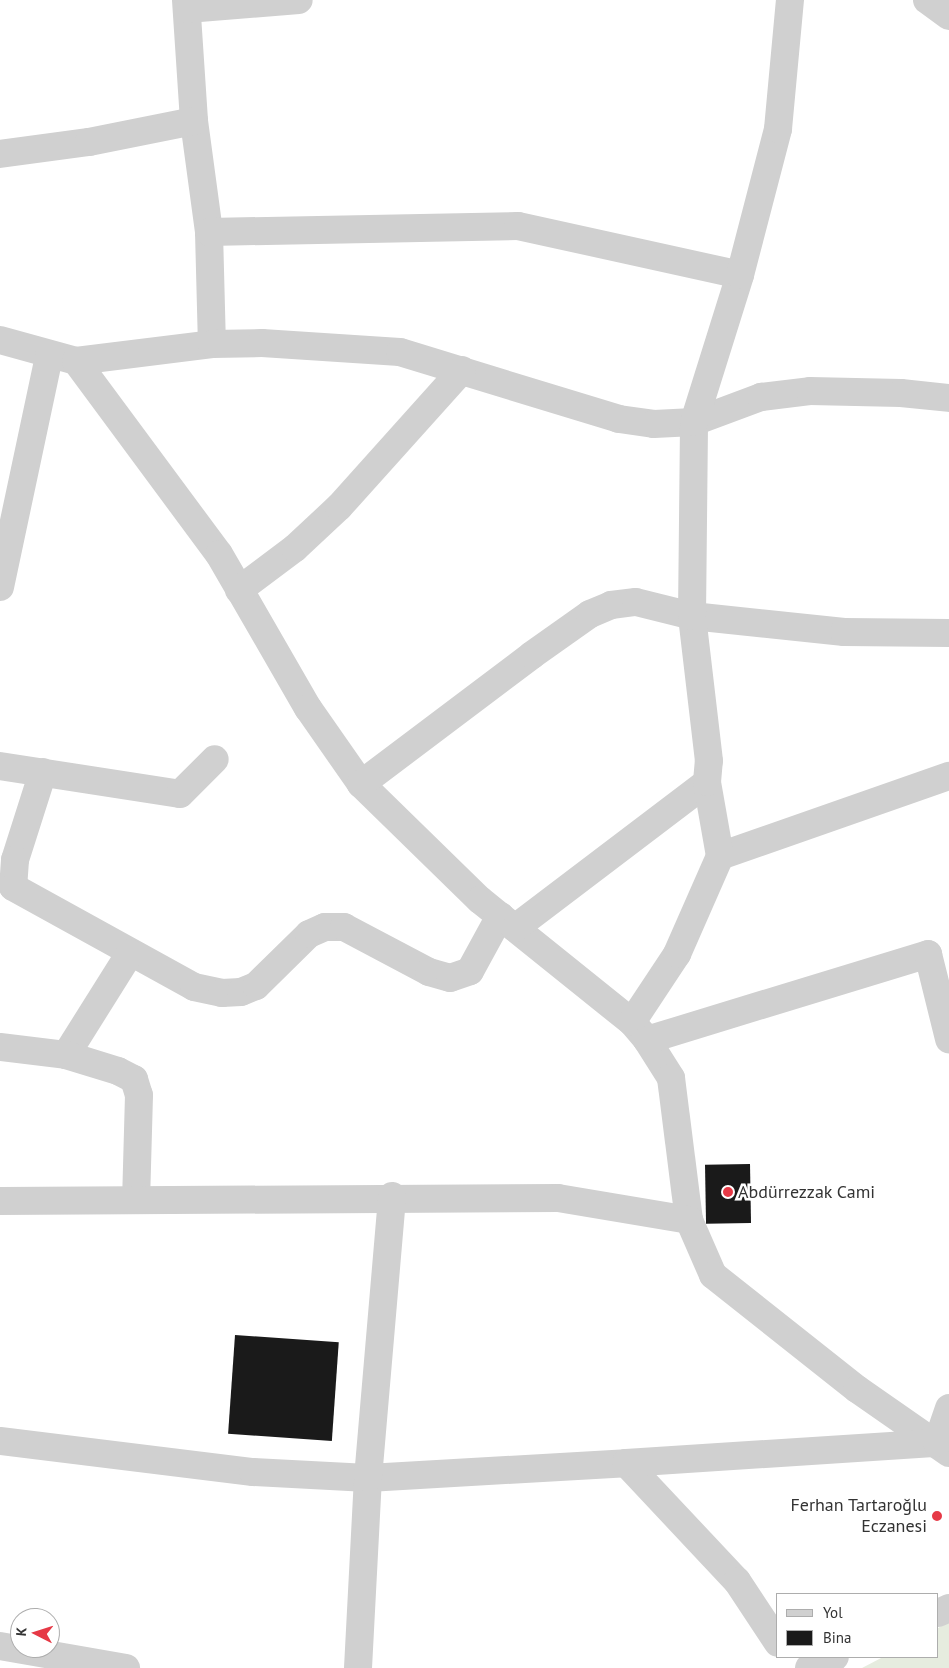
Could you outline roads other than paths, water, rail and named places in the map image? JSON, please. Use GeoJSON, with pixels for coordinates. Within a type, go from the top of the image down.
{"type":"FeatureCollection","features":[{"type":"Feature","properties":{"kind":"street"},"geometry":{"type":"LineString","coordinates":[[212,344],[209,232],[194,121],[187,5],[299,0]]}},
{"type":"Feature","properties":{"kind":"street"},"geometry":{"type":"LineString","coordinates":[[639,1031],[677,954],[720,856],[707,782],[708,761],[692,616],[694,422],[740,275],[778,129],[790,0]]}},
{"type":"Feature","properties":{"kind":"street"},"geometry":{"type":"LineString","coordinates":[[927,0],[949,16]]}},
{"type":"Feature","properties":{"kind":"street"},"geometry":{"type":"LineString","coordinates":[[0,154],[88,142],[194,121]]}},
{"type":"Feature","properties":{"kind":"street"},"geometry":{"type":"LineString","coordinates":[[209,232],[518,226],[740,275]]}},
{"type":"Feature","properties":{"kind":"street"},"geometry":{"type":"LineString","coordinates":[[0,340],[48,356],[76,361],[212,344],[262,343],[400,352],[619,419],[654,424],[694,422],[761,397],[810,391],[901,393],[949,398]]}},
{"type":"Feature","properties":{"kind":"street"},"geometry":{"type":"LineString","coordinates":[[0,587],[48,356]]}},
{"type":"Feature","properties":{"kind":"street"},"geometry":{"type":"LineString","coordinates":[[76,361],[219,554],[308,708],[361,784],[507,922],[639,1031],[671,1078],[689,1220],[713,1275],[857,1389],[943,1448]]}},
{"type":"Feature","properties":{"kind":"street"},"geometry":{"type":"LineString","coordinates":[[239,590],[295,548],[339,506],[462,370]]}},
{"type":"Feature","properties":{"kind":"street"},"geometry":{"type":"LineString","coordinates":[[361,784],[590,614],[611,605],[636,602],[692,616],[844,632],[949,633]]}},
{"type":"Feature","properties":{"kind":"street"},"geometry":{"type":"LineString","coordinates":[[0,766],[180,794],[215,759]]}},
{"type":"Feature","properties":{"kind":"street"},"geometry":{"type":"LineString","coordinates":[[43,772],[15,860],[13,887],[194,987],[222,993],[241,992],[256,986],[310,934],[325,927],[344,927],[429,972],[450,978],[470,972],[507,922],[707,782]]}},
{"type":"Feature","properties":{"kind":"street"},"geometry":{"type":"LineString","coordinates":[[720,856],[949,776]]}},
{"type":"Feature","properties":{"kind":"street"},"geometry":{"type":"LineString","coordinates":[[66,1055],[130,952]]}},
{"type":"Feature","properties":{"kind":"street"},"geometry":{"type":"LineString","coordinates":[[639,1031],[928,954],[949,1040]]}},
{"type":"Feature","properties":{"kind":"street"},"geometry":{"type":"LineString","coordinates":[[0,1047],[66,1055],[118,1071],[134,1079],[139,1095],[136,1200]]}},
{"type":"Feature","properties":{"kind":"street"},"geometry":{"type":"LineString","coordinates":[[0,1201],[392,1196],[558,1198],[689,1220]]}},
{"type":"Feature","properties":{"kind":"street"},"geometry":{"type":"LineString","coordinates":[[358,1668],[368,1478],[392,1196]]}},
{"type":"Feature","properties":{"kind":"street"},"geometry":{"type":"LineString","coordinates":[[943,1448],[949,1408]]}},
{"type":"Feature","properties":{"kind":"street"},"geometry":{"type":"LineString","coordinates":[[0,1441],[253,1472],[368,1478],[626,1463],[943,1448]]}},
{"type":"Feature","properties":{"kind":"street"},"geometry":{"type":"LineString","coordinates":[[626,1463],[737,1581],[776,1640]]}},
{"type":"Feature","properties":{"kind":"street"},"geometry":{"type":"LineString","coordinates":[[0,1646],[126,1668]]}},
{"type":"Feature","properties":{"kind":"street"},"geometry":{"type":"LineString","coordinates":[[809,1668],[833,1658]]}},
{"type":"Feature","properties":{"kind":"place","name":"Abdürrezzak Cami"},"geometry":{"type":"Point","coordinates":[728,1192]}},
{"type":"Feature","properties":{"kind":"place","name":"Ferhan Tartaroğlu Eczanesi"},"geometry":{"type":"Point","coordinates":[937,1516]}}]}
